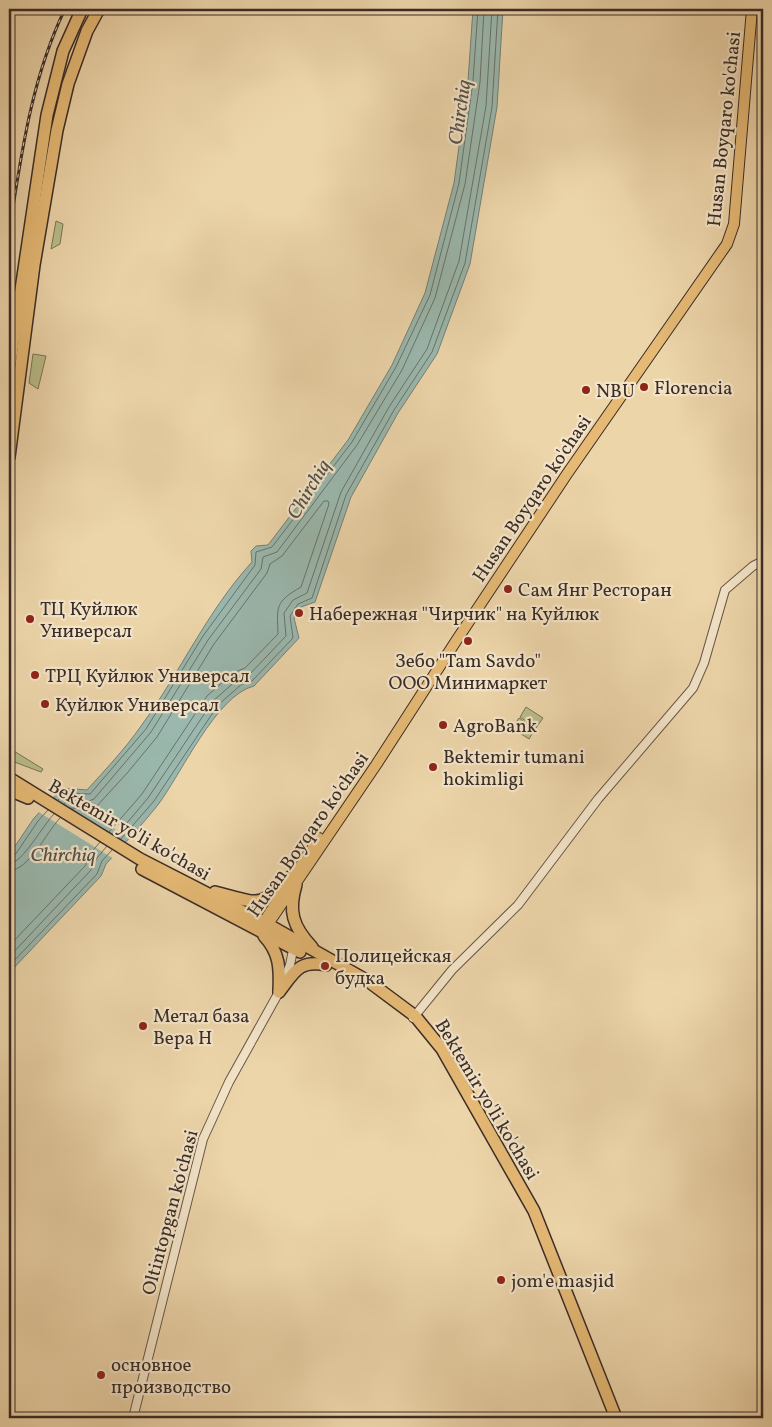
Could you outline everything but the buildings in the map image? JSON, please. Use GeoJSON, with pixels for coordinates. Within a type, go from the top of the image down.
{"type":"FeatureCollection","features":[{"type":"Feature","properties":{"kind":"highway"},"geometry":{"type":"LineString","coordinates":[[9,370],[41,143],[53,86],[65,46],[82,9]]}},
{"type":"Feature","properties":{"kind":"highway"},"geometry":{"type":"LineString","coordinates":[[9,457],[37,248],[66,89],[82,44],[99,9]]}},
{"type":"Feature","properties":{"kind":"highway"},"geometry":{"type":"LineString","coordinates":[[53,86],[66,89]]}},
{"type":"Feature","properties":{"kind":"highway"},"geometry":{"type":"LineString","coordinates":[[9,773],[30,795]]}},
{"type":"Feature","properties":{"kind":"highway"},"geometry":{"type":"LineString","coordinates":[[9,778],[30,795]]}},
{"type":"Feature","properties":{"kind":"highway"},"geometry":{"type":"LineString","coordinates":[[9,786],[30,795]]}},
{"type":"Feature","properties":{"kind":"highway"},"geometry":{"type":"LineString","coordinates":[[9,790],[30,795]]}},
{"type":"Feature","properties":{"kind":"highway","name":"Bektemir yo'li ko'chasi"},"geometry":{"type":"LineString","coordinates":[[30,795],[138,863],[264,926]]}},
{"type":"Feature","properties":{"kind":"highway","name":"Bektemir yo'li ko'chasi"},"geometry":{"type":"LineString","coordinates":[[138,863],[191,885],[264,926],[326,965],[367,986],[413,1018],[439,1054],[530,1213],[608,1418]]}},
{"type":"Feature","properties":{"kind":"highway"},"geometry":{"type":"LineString","coordinates":[[191,885],[257,902],[268,898],[295,879]]}},
{"type":"Feature","properties":{"kind":"highway"},"geometry":{"type":"LineString","coordinates":[[295,879],[291,906],[294,920],[303,938],[318,953]]}},
{"type":"Feature","properties":{"kind":"highway"},"geometry":{"type":"LineString","coordinates":[[264,926],[278,957],[280,970],[279,992]]}},
{"type":"Feature","properties":{"kind":"highway","name":"Bektemir yo'li ko'chasi"},"geometry":{"type":"LineString","coordinates":[[294,944],[318,953],[368,981],[413,1018],[442,1050],[534,1211],[616,1418]]}},
{"type":"Feature","properties":{"kind":"highway"},"geometry":{"type":"LineString","coordinates":[[279,992],[303,964],[310,962],[326,965]]}},
{"type":"Feature","properties":{"kind":"main road","name":"Husan Boyqaro ko'chasi"},"geometry":{"type":"LineString","coordinates":[[264,926],[467,613],[723,240],[729,223],[746,9]]}},
{"type":"Feature","properties":{"kind":"main road","name":"Husan Boyqaro ko'chasi"},"geometry":{"type":"LineString","coordinates":[[295,879],[551,499],[727,244],[734,224],[752,9]]}},
{"type":"Feature","properties":{"kind":"street"},"geometry":{"type":"LineString","coordinates":[[413,1018],[452,970],[518,905],[598,798],[693,688],[709,647],[720,601],[725,590],[753,566],[763,561]]}},
{"type":"Feature","properties":{"kind":"street","name":"Oltintopgan ko'chasi"},"geometry":{"type":"LineString","coordinates":[[133,1418],[203,1139],[229,1082],[279,992],[290,965],[294,944]]}},
{"type":"Feature","properties":{"kind":"green space"},"geometry":{"type":"Polygon","coordinates":[[[56,221],[63,224],[60,244],[51,249],[56,221]]]}},
{"type":"Feature","properties":{"kind":"green space"},"geometry":{"type":"Polygon","coordinates":[[[33,354],[46,356],[38,389],[29,383],[33,354]]]}},
{"type":"Feature","properties":{"kind":"green space"},"geometry":{"type":"Polygon","coordinates":[[[526,707],[543,718],[536,728],[520,717],[526,707]]]}},
{"type":"Feature","properties":{"kind":"green space"},"geometry":{"type":"Polygon","coordinates":[[[519,718],[535,729],[529,739],[512,728],[519,718]]]}},
{"type":"Feature","properties":{"kind":"green space"},"geometry":{"type":"Polygon","coordinates":[[[9,748],[43,769],[41,772],[9,760],[9,748]]]}},
{"type":"Feature","properties":{"kind":"water","name":"Chirchiq"},"geometry":{"type":"Polygon","coordinates":[[[473,9],[503,9],[497,107],[470,264],[437,354],[398,413],[351,497],[315,602],[301,607],[294,618],[299,638],[254,686],[240,692],[226,704],[200,738],[157,806],[106,864],[101,876],[9,973],[9,855],[34,818],[63,788],[87,790],[128,743],[155,706],[207,621],[252,562],[251,551],[256,546],[268,545],[348,440],[392,365],[425,293],[454,183],[468,81],[473,9]]]}},
{"type":"Feature","properties":{"kind":"pier"},"geometry":{"type":"Polygon","coordinates":[[[60,788],[135,835],[131,839],[56,792],[60,788]]]}},
{"type":"Feature","properties":{"kind":"pier"},"geometry":{"type":"Polygon","coordinates":[[[51,797],[127,844],[114,859],[37,811],[51,797]]]}},
{"type":"Feature","properties":{"kind":"waterway"},"geometry":{"type":"LineString","coordinates":[[763,545],[761,548],[763,558]]}},
{"type":"Feature","properties":{"kind":"waterway"},"geometry":{"type":"LineString","coordinates":[[9,1005],[15,995]]}},
{"type":"Feature","properties":{"kind":"railway"},"geometry":{"type":"LineString","coordinates":[[9,233],[29,118],[44,63],[65,9]]}},
{"type":"Feature","properties":{"kind":"place","name":"Florencia"},"geometry":{"type":"Point","coordinates":[644,387]}},
{"type":"Feature","properties":{"kind":"place","name":"NBU"},"geometry":{"type":"Point","coordinates":[586,390]}},
{"type":"Feature","properties":{"kind":"place","name":"Сам Янг Ресторан"},"geometry":{"type":"Point","coordinates":[508,589]}},
{"type":"Feature","properties":{"kind":"place","name":"Набережная \"Чирчик\" на Куйлюк"},"geometry":{"type":"Point","coordinates":[299,613]}},
{"type":"Feature","properties":{"kind":"place","name":"ТЦ Куйлюк Универсал"},"geometry":{"type":"Point","coordinates":[30,619]}},
{"type":"Feature","properties":{"kind":"place","name":"Зебо \"Tam Savdo\" ООО Минимаркет"},"geometry":{"type":"Point","coordinates":[468,641]}},
{"type":"Feature","properties":{"kind":"place","name":"ТРЦ Куйлюк Универсал"},"geometry":{"type":"Point","coordinates":[35,675]}},
{"type":"Feature","properties":{"kind":"place","name":"Куйлюк Универсал"},"geometry":{"type":"Point","coordinates":[45,704]}},
{"type":"Feature","properties":{"kind":"place","name":"AgroBank"},"geometry":{"type":"Point","coordinates":[443,725]}},
{"type":"Feature","properties":{"kind":"place","name":"Bektemir tumani hokimligi"},"geometry":{"type":"Point","coordinates":[433,767]}},
{"type":"Feature","properties":{"kind":"place","name":"Полицейская будка"},"geometry":{"type":"Point","coordinates":[325,966]}},
{"type":"Feature","properties":{"kind":"place","name":"Метал база Вера Н"},"geometry":{"type":"Point","coordinates":[143,1026]}},
{"type":"Feature","properties":{"kind":"place","name":"jom'e masjid"},"geometry":{"type":"Point","coordinates":[501,1280]}},
{"type":"Feature","properties":{"kind":"place","name":"основное производство"},"geometry":{"type":"Point","coordinates":[101,1375]}}]}
